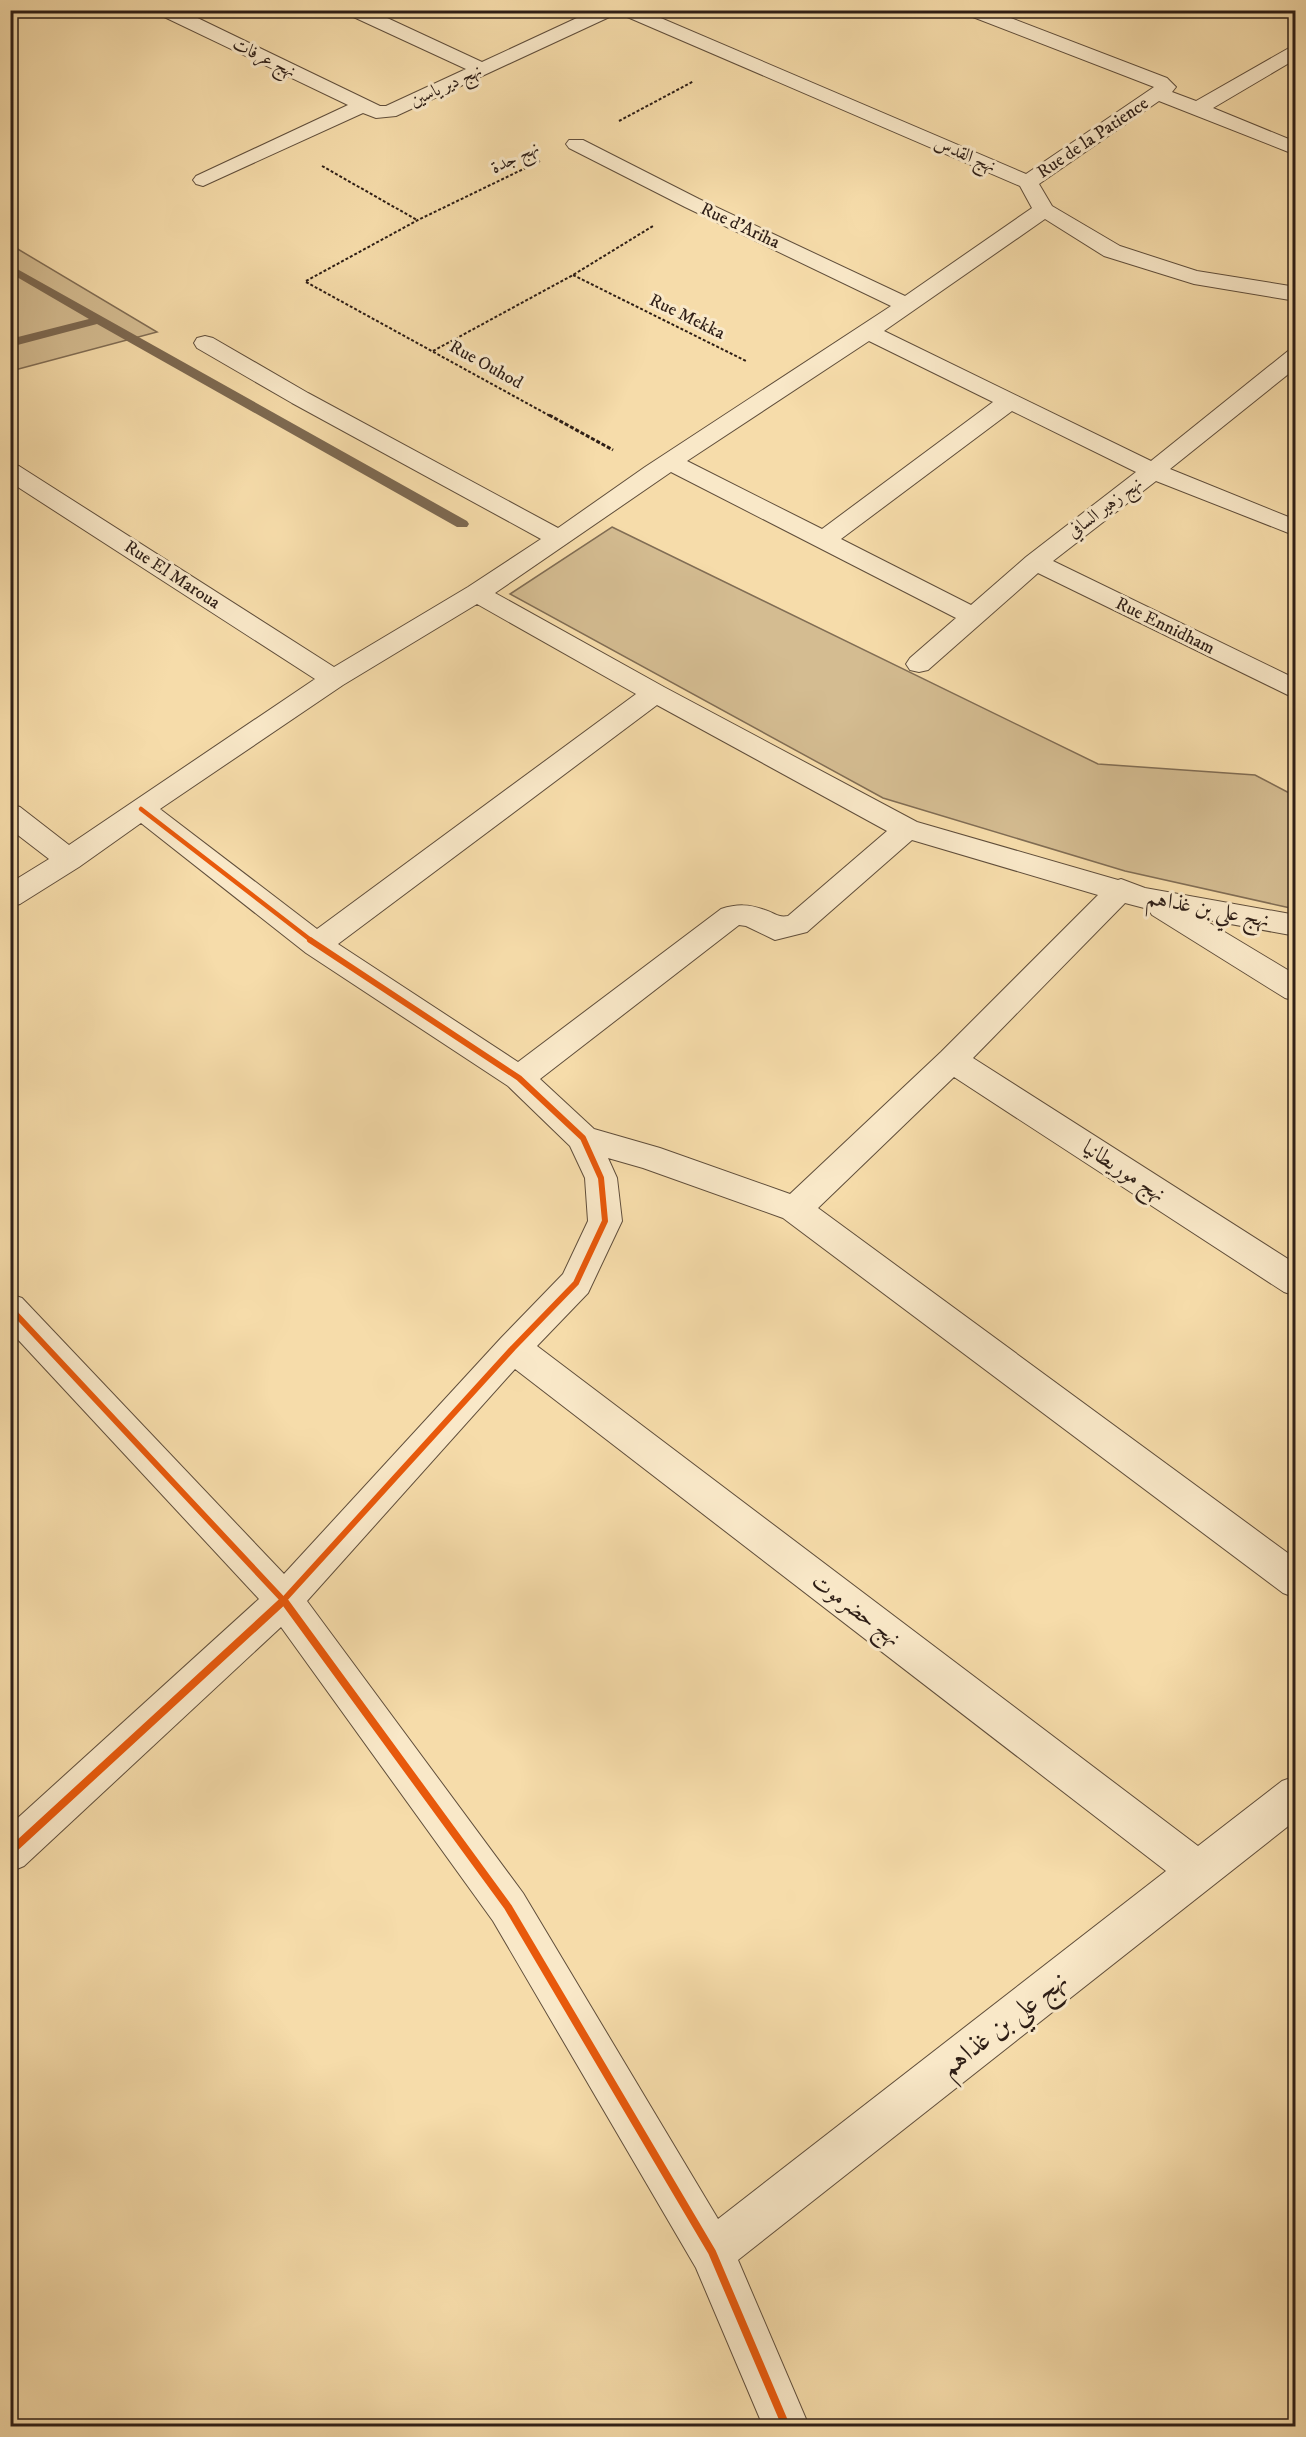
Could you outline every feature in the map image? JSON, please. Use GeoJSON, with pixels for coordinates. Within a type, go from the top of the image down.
{"type":"FeatureCollection","features":[{"type":"Feature","properties":{"kind":"street","name":"نهج عرفات"},"geometry":{"type":"LineString","coordinates":[[165,10],[364,105]]}},
{"type":"Feature","properties":{"kind":"street"},"geometry":{"type":"LineString","coordinates":[[354,10],[481,69]]}},
{"type":"Feature","properties":{"kind":"street","name":"نهج دير ياسين"},"geometry":{"type":"LineString","coordinates":[[364,105],[376,112],[389,112],[610,10]]}},
{"type":"Feature","properties":{"kind":"street","name":"نهج القدس"},"geometry":{"type":"LineString","coordinates":[[626,10],[1028,182]]}},
{"type":"Feature","properties":{"kind":"street","name":"Rue de la Patience"},"geometry":{"type":"LineString","coordinates":[[972,10],[1160,82],[1166,87],[1028,182]]}},
{"type":"Feature","properties":{"kind":"street"},"geometry":{"type":"LineString","coordinates":[[1196,110],[1292,54]]}},
{"type":"Feature","properties":{"kind":"street","name":"Rue de la Patience"},"geometry":{"type":"LineString","coordinates":[[1158,93],[1296,149]]}},
{"type":"Feature","properties":{"kind":"street"},"geometry":{"type":"LineString","coordinates":[[203,180],[364,105]]}},
{"type":"Feature","properties":{"kind":"street","name":"Rue d'Ariha"},"geometry":{"type":"LineString","coordinates":[[576,144],[692,203],[906,305]]}},
{"type":"Feature","properties":{"kind":"street"},"geometry":{"type":"LineString","coordinates":[[1028,182],[1044,210],[1096,243],[1151,265],[1194,277],[1296,294]]}},
{"type":"Feature","properties":{"kind":"street"},"geometry":{"type":"LineString","coordinates":[[10,897],[69,860],[334,679],[477,593],[559,539],[662,467],[868,332],[1044,210]]}},
{"type":"Feature","properties":{"kind":"street"},"geometry":{"type":"LineString","coordinates":[[868,332],[1153,471],[1296,529]]}},
{"type":"Feature","properties":{"kind":"street"},"geometry":{"type":"LineString","coordinates":[[205,343],[300,398],[559,539]]}},
{"type":"Feature","properties":{"kind":"street","name":"نهج زهير السافي"},"geometry":{"type":"LineString","coordinates":[[919,664],[1035,562],[1296,356]]}},
{"type":"Feature","properties":{"kind":"street"},"geometry":{"type":"LineString","coordinates":[[825,539],[1010,401]]}},
{"type":"Feature","properties":{"kind":"street"},"geometry":{"type":"LineString","coordinates":[[662,467],[825,539],[972,616]]}},
{"type":"Feature","properties":{"kind":"street","name":"Rue El Maroua"},"geometry":{"type":"LineString","coordinates":[[10,471],[334,679]]}},
{"type":"Feature","properties":{"kind":"street","name":"Rue Ennidham"},"geometry":{"type":"LineString","coordinates":[[1035,562],[1296,690]]}},
{"type":"Feature","properties":{"kind":"street"},"geometry":{"type":"LineString","coordinates":[[477,593],[655,693],[907,829],[1133,893],[1296,990]]}},
{"type":"Feature","properties":{"kind":"street"},"geometry":{"type":"LineString","coordinates":[[317,945],[655,693]]}},
{"type":"Feature","properties":{"kind":"street"},"geometry":{"type":"LineString","coordinates":[[10,1852],[284,1600],[513,1348],[576,1283],[605,1221],[602,1178],[583,1138],[519,1078],[317,945],[141,809]]}},
{"type":"Feature","properties":{"kind":"street"},"geometry":{"type":"LineString","coordinates":[[10,814],[69,860]]}},
{"type":"Feature","properties":{"kind":"street"},"geometry":{"type":"LineString","coordinates":[[519,1078],[731,916],[742,914],[754,916],[775,929],[797,925],[907,829]]}},
{"type":"Feature","properties":{"kind":"street"},"geometry":{"type":"LineString","coordinates":[[795,1209],[1133,893]]}},
{"type":"Feature","properties":{"kind":"street","name":"نهج علي بن غذاهم"},"geometry":{"type":"LineString","coordinates":[[1133,893],[1296,926]]}},
{"type":"Feature","properties":{"kind":"street","name":"نهج موريطانيا"},"geometry":{"type":"LineString","coordinates":[[952,1060],[1296,1282]]}},
{"type":"Feature","properties":{"kind":"street"},"geometry":{"type":"LineString","coordinates":[[583,1138],[649,1157],[795,1209],[1296,1581]]}},
{"type":"Feature","properties":{"kind":"street"},"geometry":{"type":"LineString","coordinates":[[10,1308],[284,1600],[508,1907],[712,2252],[786,2427]]}},
{"type":"Feature","properties":{"kind":"street","name":"نهج حضرموت"},"geometry":{"type":"LineString","coordinates":[[513,1348],[1198,1871]]}},
{"type":"Feature","properties":{"kind":"street","name":"نهج علي بن غذاهم"},"geometry":{"type":"LineString","coordinates":[[712,2252],[1296,1795]]}},
{"type":"Feature","properties":{"kind":"path"},"geometry":{"type":"LineString","coordinates":[[282,144],[418,220]]}},
{"type":"Feature","properties":{"kind":"path"},"geometry":{"type":"LineString","coordinates":[[433,352],[573,275],[692,203]]}},
{"type":"Feature","properties":{"kind":"shaded area"},"geometry":{"type":"Polygon","coordinates":[[[11,245],[157,332],[11,371],[11,245]]]}},
{"type":"Feature","properties":{"kind":"shaded area"},"geometry":{"type":"Polygon","coordinates":[[[612,527],[1098,764],[1255,775],[1295,796],[1295,909],[1125,871],[883,798],[510,594],[612,527]]]}},
{"type":"Feature","properties":{"kind":"waterway"},"geometry":{"type":"LineString","coordinates":[[10,268],[99,320]]}},
{"type":"Feature","properties":{"kind":"waterway"},"geometry":{"type":"LineString","coordinates":[[10,343],[99,320]]}},
{"type":"Feature","properties":{"kind":"waterway"},"geometry":{"type":"LineString","coordinates":[[99,320],[462,524]]}},
{"type":"Feature","properties":{"kind":"cycle path"},"geometry":{"type":"LineString","coordinates":[[10,1852],[284,1600],[513,1348],[576,1283],[605,1221],[601,1178],[583,1138],[519,1078],[317,945],[141,809]]}},
{"type":"Feature","properties":{"kind":"cycle path"},"geometry":{"type":"LineString","coordinates":[[10,1308],[284,1600],[508,1907],[712,2252],[786,2426]]}}]}
